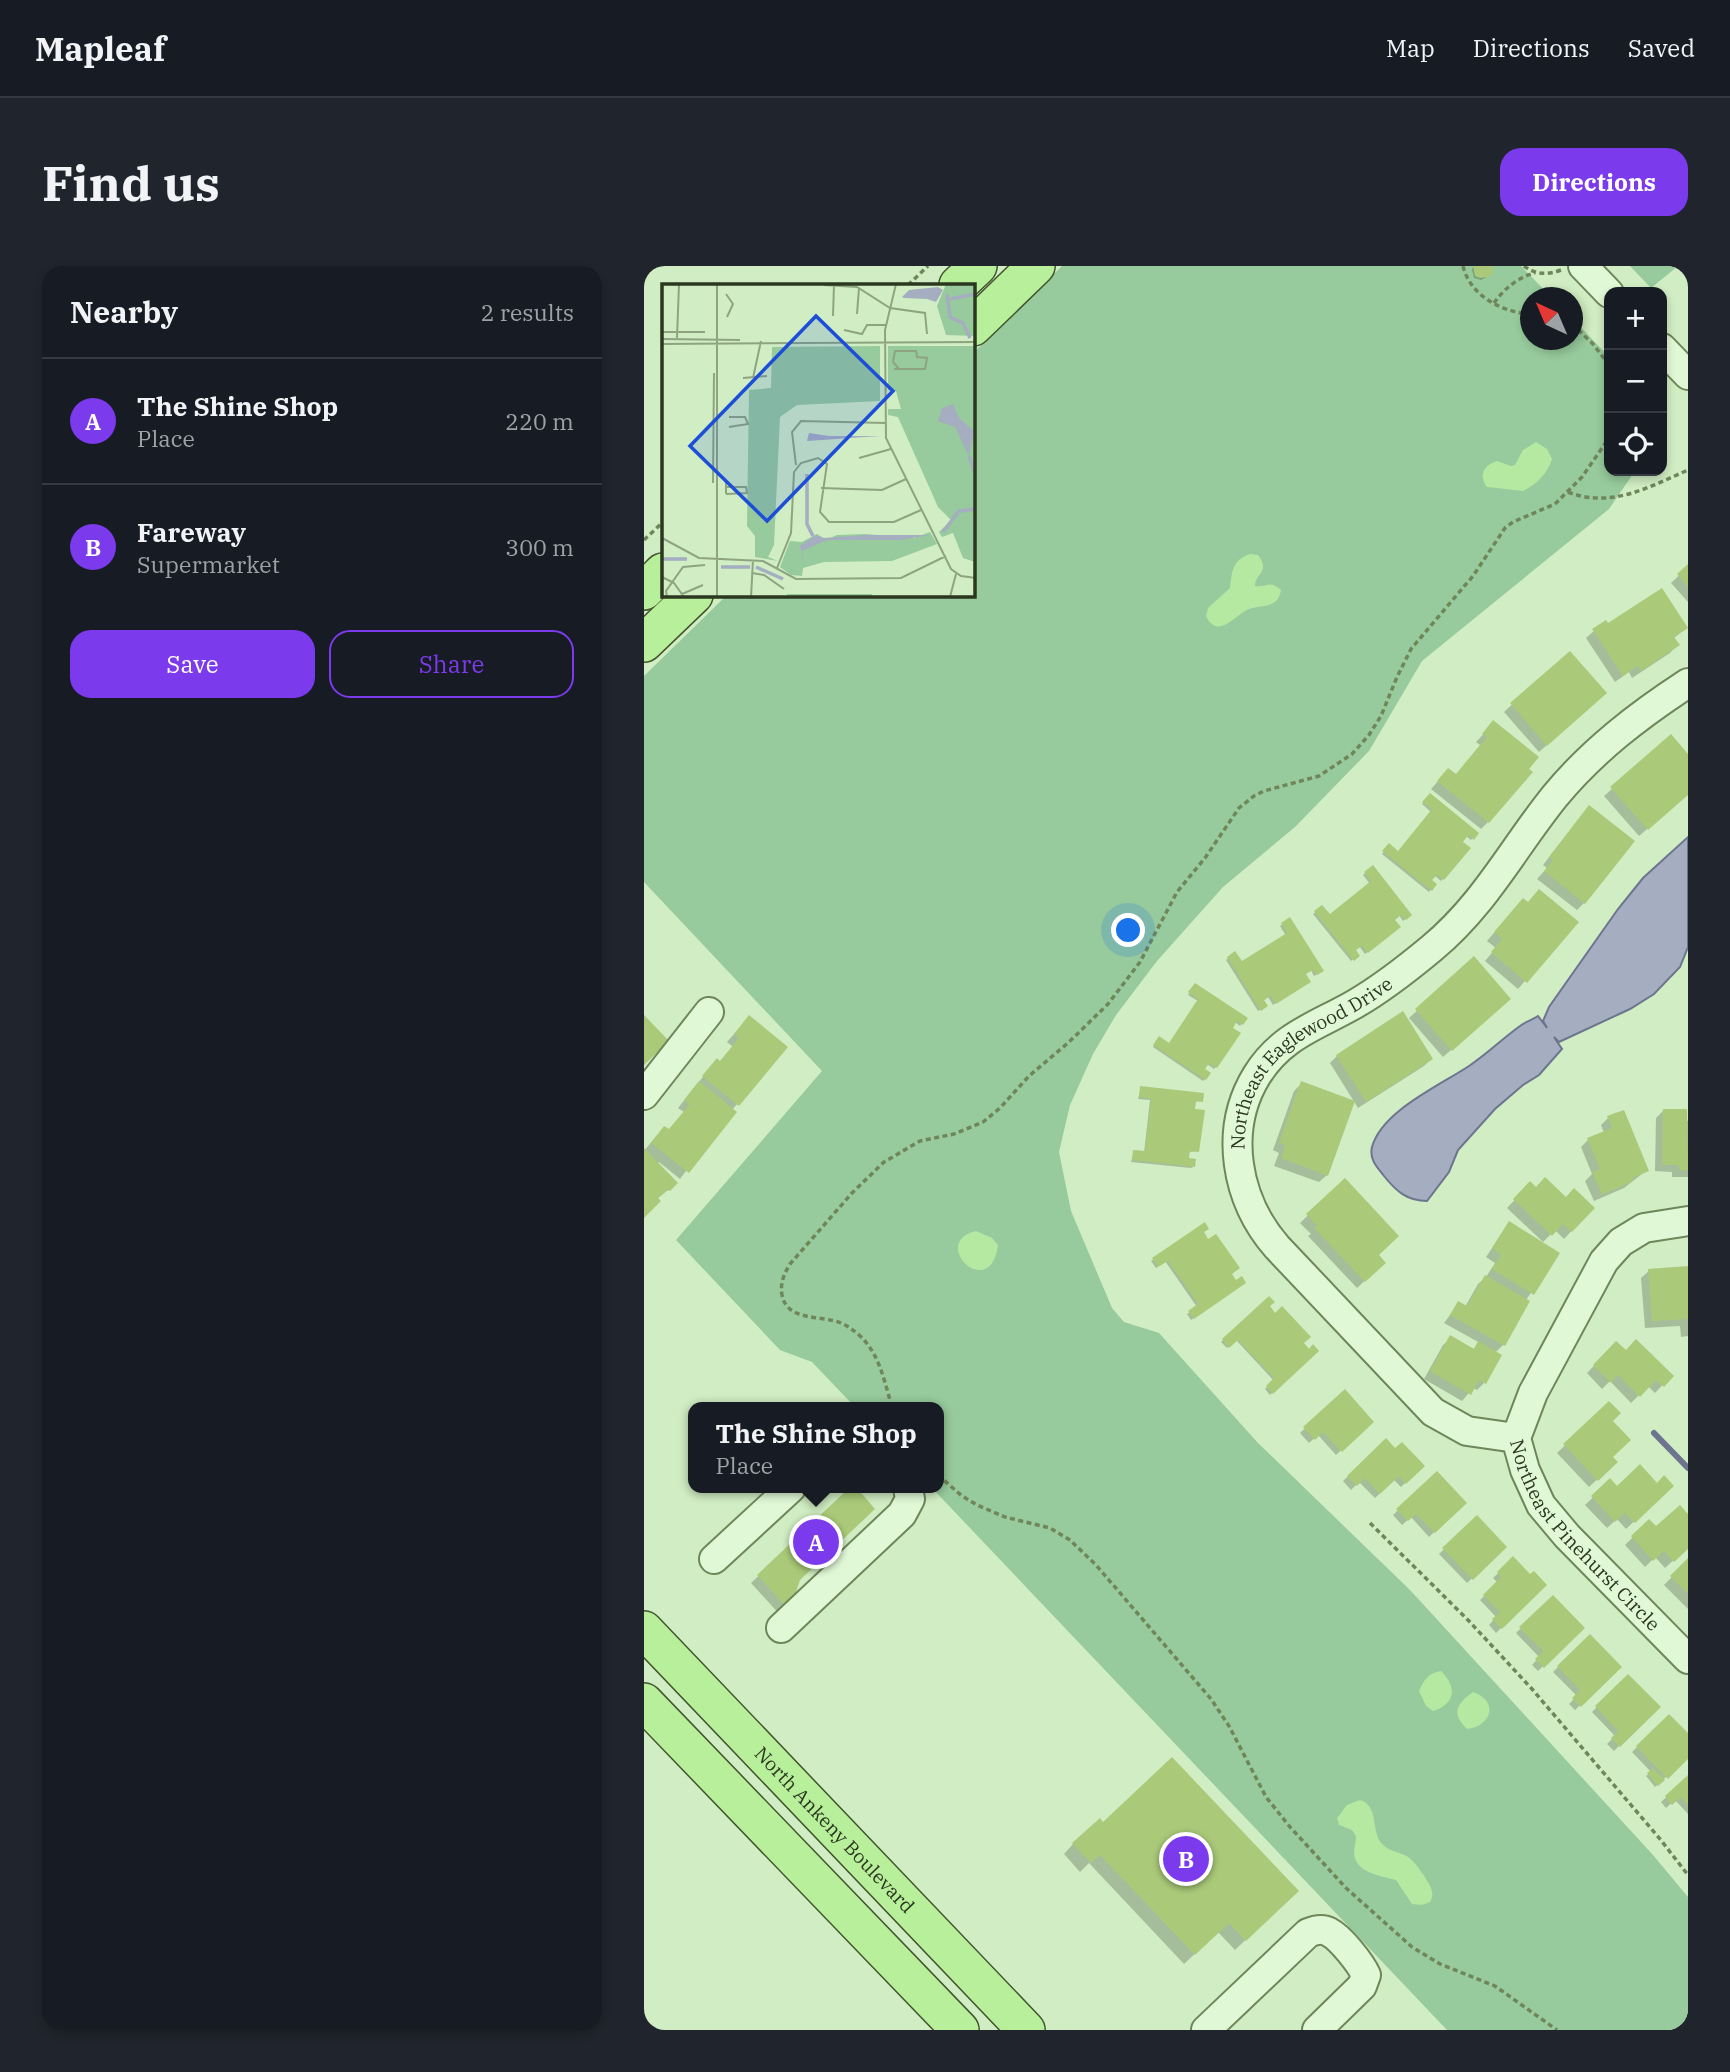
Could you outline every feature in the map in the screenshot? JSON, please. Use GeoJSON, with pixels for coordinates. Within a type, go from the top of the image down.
{"type":"FeatureCollection","features":[{"type":"Feature","properties":{"kind":"main road"},"geometry":{"type":"LineString","coordinates":[[959,284],[978,266]]}},
{"type":"Feature","properties":{"kind":"main road"},"geometry":{"type":"LineString","coordinates":[[975,325],[1036,266]]}},
{"type":"Feature","properties":{"kind":"main road"},"geometry":{"type":"LineString","coordinates":[[644,591],[662,573]]}},
{"type":"Feature","properties":{"kind":"main road"},"geometry":{"type":"LineString","coordinates":[[644,643],[692,597]]}},
{"type":"Feature","properties":{"kind":"main road","name":"North Ankeny Boulevard"},"geometry":{"type":"LineString","coordinates":[[644,1630],[1026,2030]]}},
{"type":"Feature","properties":{"kind":"main road"},"geometry":{"type":"LineString","coordinates":[[644,1702],[960,2030]]}},
{"type":"Feature","properties":{"kind":"street"},"geometry":{"type":"LineString","coordinates":[[1583,266],[1604,288]]}},
{"type":"Feature","properties":{"kind":"street"},"geometry":{"type":"LineString","coordinates":[[1664,350],[1688,375]]}},
{"type":"Feature","properties":{"kind":"street","name":"Northeast Eaglewood Drive"},"geometry":{"type":"LineString","coordinates":[[1516,1438],[1467,1431],[1433,1412],[1277,1247],[1255,1218],[1242,1187],[1239,1124],[1245,1100],[1257,1075],[1285,1042],[1306,1028],[1356,1003],[1432,948],[1492,885],[1570,779],[1637,717],[1688,683]]}},
{"type":"Feature","properties":{"kind":"street"},"geometry":{"type":"LineString","coordinates":[[644,1095],[709,1012]]}},
{"type":"Feature","properties":{"kind":"street","name":"Northeast Pinehurst Circle"},"geometry":{"type":"LineString","coordinates":[[1688,1221],[1644,1228],[1622,1242],[1604,1261],[1533,1394],[1516,1438],[1525,1470],[1541,1505],[1567,1536],[1688,1659]]}},
{"type":"Feature","properties":{"kind":"street"},"geometry":{"type":"LineString","coordinates":[[714,1559],[786,1493]]}},
{"type":"Feature","properties":{"kind":"street"},"geometry":{"type":"LineString","coordinates":[[781,1628],[902,1514],[910,1499],[909,1493]]}},
{"type":"Feature","properties":{"kind":"street"},"geometry":{"type":"LineString","coordinates":[[1206,2030],[1308,1933],[1317,1929],[1329,1932],[1362,1965],[1366,1975],[1362,1986],[1317,2030]]}},
{"type":"Feature","properties":{"kind":"path"},"geometry":{"type":"LineString","coordinates":[[909,284],[928,266]]}},
{"type":"Feature","properties":{"kind":"path"},"geometry":{"type":"LineString","coordinates":[[1463,266],[1466,277],[1482,296],[1511,311],[1520,312]]}},
{"type":"Feature","properties":{"kind":"path"},"geometry":{"type":"LineString","coordinates":[[1524,266],[1535,273]]}},
{"type":"Feature","properties":{"kind":"path"},"geometry":{"type":"LineString","coordinates":[[1494,303],[1508,287],[1527,275],[1552,273],[1565,266]]}},
{"type":"Feature","properties":{"kind":"path"},"geometry":{"type":"LineString","coordinates":[[1583,334],[1604,358]]}},
{"type":"Feature","properties":{"kind":"path"},"geometry":{"type":"LineString","coordinates":[[890,1402],[877,1358],[860,1336],[841,1323],[799,1315],[789,1308],[781,1291],[784,1273],[790,1264],[852,1193],[884,1162],[920,1141],[954,1134],[983,1122],[1108,1004],[1140,962],[1177,892],[1205,858],[1239,808],[1264,791],[1319,776],[1352,754],[1381,716],[1411,649],[1473,576],[1505,528],[1555,504],[1582,477],[1604,445]]}},
{"type":"Feature","properties":{"kind":"path"},"geometry":{"type":"LineString","coordinates":[[1568,492],[1579,497],[1622,496],[1637,493],[1688,470]]}},
{"type":"Feature","properties":{"kind":"path"},"geometry":{"type":"LineString","coordinates":[[644,540],[662,523]]}},
{"type":"Feature","properties":{"kind":"path"},"geometry":{"type":"LineString","coordinates":[[944,1480],[961,1496],[977,1505],[1005,1517],[1050,1528],[1083,1551],[1212,1699],[1266,1797],[1335,1876],[1412,1947],[1440,1964],[1495,1986],[1557,2030]]}},
{"type":"Feature","properties":{"kind":"path"},"geometry":{"type":"LineString","coordinates":[[1370,1523],[1468,1620],[1532,1689],[1688,1875]]}},
{"type":"Feature","properties":{"kind":"shaded area"},"geometry":{"type":"Polygon","coordinates":[[[1062,266],[1521,266],[1541,287],[1520,287],[1520,350],[1583,350],[1583,330],[1604,352],[1604,476],[1632,476],[1609,509],[1422,661],[1369,751],[1295,827],[1223,887],[1157,961],[1116,1015],[1093,1054],[1070,1105],[1059,1152],[1071,1211],[1112,1308],[1124,1322],[1159,1333],[1258,1443],[1410,1590],[1653,1855],[1688,1897],[1688,2030],[1447,2030],[937,1493],[944,1493],[944,1402],[850,1402],[812,1362],[780,1350],[676,1240],[822,1071],[644,882],[644,676],[725,597],[975,597],[975,351],[1062,266]]]}},
{"type":"Feature","properties":{"kind":"shaded area"},"geometry":{"type":"Polygon","coordinates":[[[1630,266],[1678,266],[1652,287],[1630,266]]]}},
{"type":"Feature","properties":{"kind":"sand"},"geometry":{"type":"Polygon","coordinates":[[[1536,442],[1547,449],[1552,459],[1548,469],[1537,482],[1523,491],[1487,487],[1483,475],[1489,465],[1497,461],[1515,465],[1523,450],[1536,442]]]}},
{"type":"Feature","properties":{"kind":"sand"},"geometry":{"type":"Polygon","coordinates":[[[1250,554],[1258,555],[1263,565],[1255,586],[1274,585],[1281,590],[1279,596],[1269,605],[1249,609],[1227,624],[1216,626],[1206,616],[1208,608],[1230,588],[1236,563],[1250,554]]]}},
{"type":"Feature","properties":{"kind":"sand"},"geometry":{"type":"Polygon","coordinates":[[[976,1231],[992,1238],[998,1245],[993,1262],[984,1269],[975,1269],[966,1264],[960,1256],[958,1246],[963,1237],[976,1231]]]}},
{"type":"Feature","properties":{"kind":"sand"},"geometry":{"type":"Polygon","coordinates":[[[1441,1671],[1450,1683],[1452,1694],[1446,1704],[1433,1711],[1426,1706],[1419,1691],[1427,1678],[1441,1671]]]}},
{"type":"Feature","properties":{"kind":"sand"},"geometry":{"type":"Polygon","coordinates":[[[1473,1692],[1487,1701],[1489,1713],[1482,1723],[1467,1729],[1457,1714],[1459,1705],[1473,1692]]]}},
{"type":"Feature","properties":{"kind":"sand"},"geometry":{"type":"Polygon","coordinates":[[[1360,1800],[1370,1808],[1379,1840],[1383,1845],[1408,1857],[1422,1873],[1431,1889],[1430,1902],[1412,1904],[1396,1880],[1376,1875],[1355,1860],[1356,1836],[1352,1830],[1339,1825],[1337,1818],[1347,1805],[1360,1800]]]}},
{"type":"Feature","properties":{"kind":"water"},"geometry":{"type":"Polygon","coordinates":[[[1688,837],[1688,947],[1680,967],[1654,994],[1630,1009],[1559,1042],[1554,1037],[1562,1049],[1539,1075],[1495,1109],[1458,1150],[1449,1172],[1427,1201],[1408,1197],[1398,1191],[1374,1163],[1372,1155],[1372,1147],[1387,1122],[1413,1100],[1476,1061],[1524,1023],[1538,1016],[1547,1028],[1543,1021],[1549,1007],[1618,909],[1643,878],[1688,837]]]}},
{"type":"Feature","properties":{"kind":"building"},"geometry":{"type":"Polygon","coordinates":[[[1473,266],[1493,266],[1493,273],[1480,278],[1475,276],[1473,266]]]}},
{"type":"Feature","properties":{"kind":"building"},"geometry":{"type":"Polygon","coordinates":[[[1688,564],[1688,587],[1677,574],[1688,564]]]}},
{"type":"Feature","properties":{"kind":"building"},"geometry":{"type":"Polygon","coordinates":[[[1662,588],[1688,628],[1674,637],[1680,645],[1641,671],[1636,664],[1636,667],[1623,676],[1592,629],[1606,620],[1608,623],[1662,588]]]}},
{"type":"Feature","properties":{"kind":"building"},"geometry":{"type":"Polygon","coordinates":[[[1570,651],[1607,693],[1547,746],[1510,703],[1570,651]]]}},
{"type":"Feature","properties":{"kind":"building"},"geometry":{"type":"Polygon","coordinates":[[[1493,720],[1539,757],[1529,769],[1533,772],[1489,823],[1437,781],[1448,768],[1456,774],[1487,737],[1482,734],[1493,720]]]}},
{"type":"Feature","properties":{"kind":"building"},"geometry":{"type":"Polygon","coordinates":[[[1671,734],[1688,754],[1688,795],[1648,830],[1610,787],[1671,734]]]}},
{"type":"Feature","properties":{"kind":"building"},"geometry":{"type":"Polygon","coordinates":[[[1430,793],[1479,833],[1474,840],[1468,835],[1463,842],[1471,848],[1444,880],[1437,875],[1432,880],[1437,884],[1432,891],[1382,851],[1389,843],[1398,851],[1432,809],[1422,802],[1430,793]]]}},
{"type":"Feature","properties":{"kind":"building"},"geometry":{"type":"Polygon","coordinates":[[[1589,805],[1635,841],[1585,904],[1544,871],[1553,860],[1549,857],[1589,805]]]}},
{"type":"Feature","properties":{"kind":"building"},"geometry":{"type":"Polygon","coordinates":[[[1373,865],[1412,915],[1406,920],[1401,915],[1395,920],[1401,927],[1368,953],[1362,946],[1356,950],[1360,956],[1354,961],[1314,911],[1322,905],[1330,914],[1371,881],[1364,872],[1373,865]]]}},
{"type":"Feature","properties":{"kind":"building"},"geometry":{"type":"Polygon","coordinates":[[[1539,889],[1579,922],[1527,983],[1491,952],[1502,939],[1494,932],[1523,898],[1528,902],[1539,889]]]}},
{"type":"Feature","properties":{"kind":"building"},"geometry":{"type":"Polygon","coordinates":[[[1290,917],[1324,971],[1317,975],[1313,970],[1306,974],[1311,982],[1276,1004],[1271,996],[1264,1000],[1268,1006],[1261,1011],[1227,957],[1235,951],[1242,961],[1287,933],[1281,923],[1290,917]]]}},
{"type":"Feature","properties":{"kind":"building"},"geometry":{"type":"Polygon","coordinates":[[[1474,956],[1511,999],[1452,1051],[1415,1009],[1474,956]]]}},
{"type":"Feature","properties":{"kind":"building"},"geometry":{"type":"Polygon","coordinates":[[[1195,983],[1248,1018],[1243,1025],[1237,1021],[1233,1028],[1241,1033],[1217,1068],[1209,1063],[1205,1069],[1211,1073],[1206,1080],[1153,1045],[1159,1036],[1169,1043],[1198,999],[1188,992],[1195,983]]]}},
{"type":"Feature","properties":{"kind":"building"},"geometry":{"type":"Polygon","coordinates":[[[1403,1011],[1433,1059],[1366,1102],[1336,1055],[1403,1011]]]}},
{"type":"Feature","properties":{"kind":"building"},"geometry":{"type":"Polygon","coordinates":[[[644,1015],[669,1041],[644,1065],[644,1015]]]}},
{"type":"Feature","properties":{"kind":"building"},"geometry":{"type":"Polygon","coordinates":[[[749,1015],[788,1047],[739,1106],[702,1076],[717,1058],[720,1061],[739,1038],[734,1034],[749,1015]]]}},
{"type":"Feature","properties":{"kind":"building"},"geometry":{"type":"Polygon","coordinates":[[[699,1081],[737,1112],[689,1173],[651,1143],[664,1126],[669,1129],[690,1104],[684,1100],[699,1081]]]}},
{"type":"Feature","properties":{"kind":"building"},"geometry":{"type":"Polygon","coordinates":[[[1301,1081],[1355,1101],[1328,1176],[1281,1158],[1285,1145],[1279,1143],[1301,1081]]]}},
{"type":"Feature","properties":{"kind":"building"},"geometry":{"type":"Polygon","coordinates":[[[1140,1086],[1204,1093],[1203,1102],[1196,1101],[1195,1109],[1205,1110],[1199,1152],[1190,1151],[1189,1158],[1196,1159],[1195,1167],[1132,1160],[1133,1150],[1145,1151],[1151,1099],[1139,1097],[1140,1086]]]}},
{"type":"Feature","properties":{"kind":"building"},"geometry":{"type":"Polygon","coordinates":[[[1663,1109],[1687,1109],[1688,1170],[1679,1170],[1679,1165],[1662,1165],[1663,1109]]]}},
{"type":"Feature","properties":{"kind":"building"},"geometry":{"type":"Polygon","coordinates":[[[1624,1110],[1649,1171],[1602,1195],[1592,1172],[1600,1169],[1587,1138],[1612,1128],[1607,1116],[1624,1110]]]}},
{"type":"Feature","properties":{"kind":"building"},"geometry":{"type":"Polygon","coordinates":[[[644,1148],[678,1183],[658,1198],[661,1201],[644,1218],[644,1148]]]}},
{"type":"Feature","properties":{"kind":"building"},"geometry":{"type":"Polygon","coordinates":[[[1545,1177],[1566,1197],[1574,1188],[1595,1208],[1572,1232],[1563,1224],[1552,1236],[1513,1199],[1530,1181],[1536,1187],[1545,1177]]]}},
{"type":"Feature","properties":{"kind":"building"},"geometry":{"type":"Polygon","coordinates":[[[1345,1178],[1399,1236],[1379,1255],[1386,1263],[1365,1282],[1314,1228],[1317,1226],[1306,1214],[1345,1178]]]}},
{"type":"Feature","properties":{"kind":"building"},"geometry":{"type":"Polygon","coordinates":[[[1509,1221],[1560,1253],[1534,1295],[1492,1269],[1501,1255],[1492,1248],[1509,1221]]]}},
{"type":"Feature","properties":{"kind":"building"},"geometry":{"type":"Polygon","coordinates":[[[1205,1222],[1209,1229],[1204,1232],[1208,1239],[1216,1234],[1240,1268],[1232,1274],[1236,1280],[1242,1276],[1246,1283],[1194,1319],[1188,1311],[1198,1304],[1183,1282],[1168,1261],[1158,1267],[1152,1258],[1205,1222]]]}},
{"type":"Feature","properties":{"kind":"building"},"geometry":{"type":"Polygon","coordinates":[[[1688,1266],[1688,1319],[1652,1321],[1648,1269],[1688,1266]]]}},
{"type":"Feature","properties":{"kind":"building"},"geometry":{"type":"Polygon","coordinates":[[[1485,1275],[1530,1301],[1505,1346],[1450,1315],[1458,1301],[1467,1306],[1485,1275]]]}},
{"type":"Feature","properties":{"kind":"building"},"geometry":{"type":"Polygon","coordinates":[[[1269,1296],[1275,1302],[1270,1306],[1275,1313],[1282,1306],[1311,1337],[1304,1343],[1309,1349],[1313,1344],[1319,1351],[1273,1394],[1266,1386],[1274,1378],[1238,1340],[1229,1348],[1222,1339],[1269,1296]]]}},
{"type":"Feature","properties":{"kind":"building"},"geometry":{"type":"Polygon","coordinates":[[[1450,1335],[1474,1349],[1478,1341],[1502,1355],[1486,1384],[1479,1380],[1471,1395],[1430,1371],[1450,1335]]]}},
{"type":"Feature","properties":{"kind":"building"},"geometry":{"type":"Polygon","coordinates":[[[1636,1339],[1674,1376],[1664,1387],[1656,1380],[1640,1397],[1618,1375],[1611,1383],[1593,1365],[1616,1341],[1626,1350],[1636,1339]]]}},
{"type":"Feature","properties":{"kind":"building"},"geometry":{"type":"Polygon","coordinates":[[[1345,1389],[1374,1422],[1342,1452],[1323,1432],[1315,1440],[1303,1427],[1345,1389]]]}},
{"type":"Feature","properties":{"kind":"building"},"geometry":{"type":"Polygon","coordinates":[[[1609,1401],[1621,1413],[1613,1421],[1631,1440],[1613,1457],[1618,1462],[1598,1481],[1563,1444],[1609,1401]]]}},
{"type":"Feature","properties":{"kind":"building"},"geometry":{"type":"Polygon","coordinates":[[[1386,1438],[1395,1448],[1402,1442],[1425,1466],[1406,1484],[1399,1476],[1380,1494],[1365,1478],[1357,1486],[1347,1476],[1386,1438]]]}},
{"type":"Feature","properties":{"kind":"building"},"geometry":{"type":"Polygon","coordinates":[[[1640,1464],[1657,1483],[1664,1475],[1674,1486],[1635,1523],[1625,1513],[1615,1522],[1591,1496],[1610,1478],[1617,1486],[1640,1464]]]}},
{"type":"Feature","properties":{"kind":"building"},"geometry":{"type":"Polygon","coordinates":[[[1437,1471],[1467,1503],[1435,1533],[1416,1514],[1408,1521],[1396,1509],[1437,1471]]]}},
{"type":"Feature","properties":{"kind":"building"},"geometry":{"type":"Polygon","coordinates":[[[844,1493],[861,1493],[875,1509],[800,1580],[790,1611],[757,1575],[844,1493]]]}},
{"type":"Feature","properties":{"kind":"building"},"geometry":{"type":"Polygon","coordinates":[[[1680,1505],[1688,1514],[1688,1549],[1674,1562],[1664,1551],[1653,1561],[1631,1536],[1649,1519],[1656,1526],[1680,1505]]]}},
{"type":"Feature","properties":{"kind":"building"},"geometry":{"type":"Polygon","coordinates":[[[1477,1515],[1507,1547],[1473,1580],[1442,1548],[1477,1515]]]}},
{"type":"Feature","properties":{"kind":"building"},"geometry":{"type":"Polygon","coordinates":[[[1513,1556],[1530,1574],[1534,1571],[1547,1585],[1502,1629],[1492,1619],[1500,1612],[1483,1595],[1501,1577],[1497,1572],[1513,1556]]]}},
{"type":"Feature","properties":{"kind":"building"},"geometry":{"type":"Polygon","coordinates":[[[1688,1558],[1688,1594],[1670,1576],[1688,1558]]]}},
{"type":"Feature","properties":{"kind":"building"},"geometry":{"type":"Polygon","coordinates":[[[1553,1595],[1585,1628],[1544,1668],[1535,1659],[1543,1651],[1519,1627],[1553,1595]]]}},
{"type":"Feature","properties":{"kind":"building"},"geometry":{"type":"Polygon","coordinates":[[[1590,1634],[1622,1667],[1581,1707],[1572,1698],[1580,1690],[1557,1666],[1590,1634]]]}},
{"type":"Feature","properties":{"kind":"building"},"geometry":{"type":"Polygon","coordinates":[[[1628,1674],[1661,1707],[1620,1747],[1611,1738],[1618,1731],[1595,1706],[1628,1674]]]}},
{"type":"Feature","properties":{"kind":"building"},"geometry":{"type":"Polygon","coordinates":[[[1669,1714],[1688,1733],[1688,1759],[1668,1779],[1636,1746],[1669,1714]]]}},
{"type":"Feature","properties":{"kind":"building"},"geometry":{"type":"Polygon","coordinates":[[[1172,1757],[1299,1891],[1246,1941],[1229,1923],[1195,1955],[1100,1855],[1091,1863],[1072,1843],[1100,1818],[1103,1822],[1172,1757]]]}},
{"type":"Feature","properties":{"kind":"building"},"geometry":{"type":"Polygon","coordinates":[[[1653,1768],[1665,1780],[1658,1786],[1647,1773],[1653,1768]]]}},
{"type":"Feature","properties":{"kind":"building"},"geometry":{"type":"Polygon","coordinates":[[[1688,1775],[1688,1805],[1681,1797],[1672,1805],[1665,1796],[1688,1775]]]}},
{"type":"Feature","properties":{"kind":"waterway"},"geometry":{"type":"LineString","coordinates":[[1654,1433],[1688,1468]]}},
{"type":"Feature","properties":{"kind":"place","name":"The Shine Shop"},"geometry":{"type":"Point","coordinates":[816,1542]}},
{"type":"Feature","properties":{"kind":"place","name":"Fareway"},"geometry":{"type":"Point","coordinates":[1186,1859]}}]}
